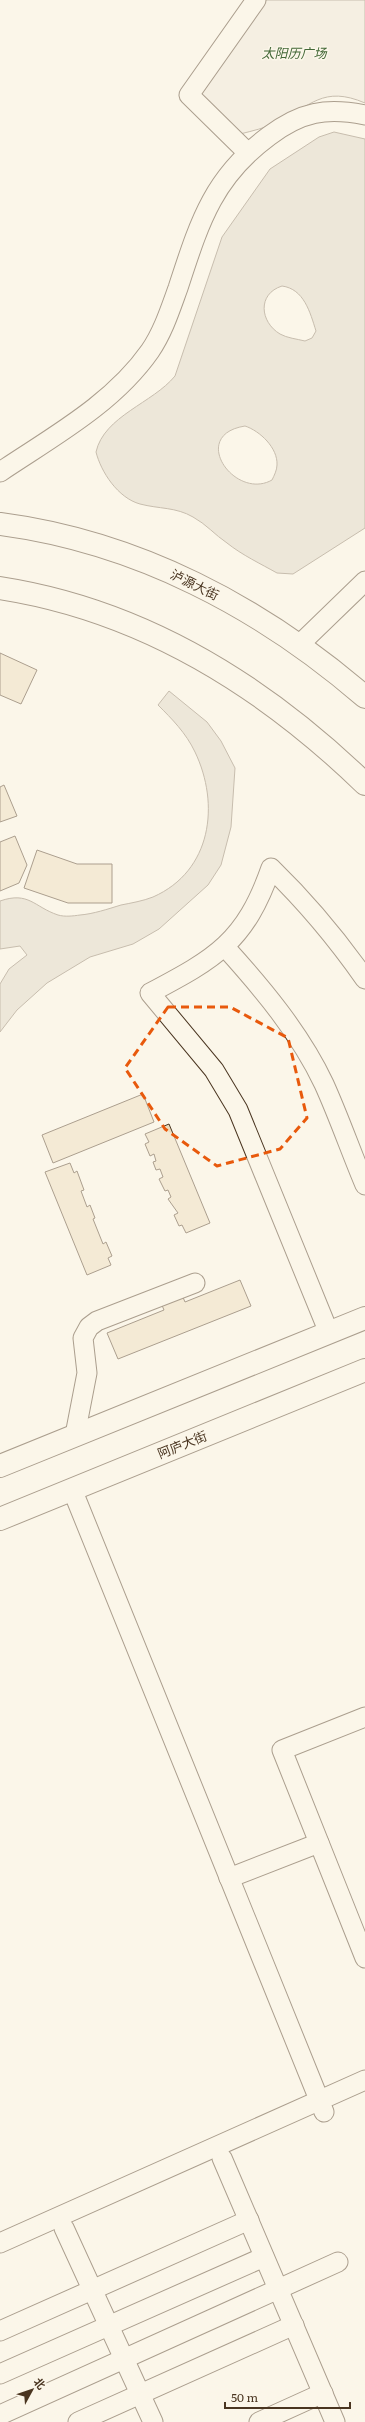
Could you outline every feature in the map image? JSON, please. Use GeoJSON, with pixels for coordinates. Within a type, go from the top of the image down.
{"type":"FeatureCollection","features":[{"type":"Feature","properties":{"kind":"main road","name":"泸源大街"},"geometry":{"type":"LineString","coordinates":[[0,524],[51,533],[90,543],[166,570],[239,606],[299,645],[365,697]]}},
{"type":"Feature","properties":{"kind":"main road"},"geometry":{"type":"LineString","coordinates":[[0,588],[72,604],[141,628],[175,644],[233,677],[274,705],[306,730],[365,784]]}},
{"type":"Feature","properties":{"kind":"main road"},"geometry":{"type":"LineString","coordinates":[[0,1466],[365,1318]]}},
{"type":"Feature","properties":{"kind":"main road","name":"阿庐大街"},"geometry":{"type":"LineString","coordinates":[[0,1519],[365,1370]]}},
{"type":"Feature","properties":{"kind":"street"},"geometry":{"type":"LineString","coordinates":[[247,152],[189,95],[256,0]]}},
{"type":"Feature","properties":{"kind":"street"},"geometry":{"type":"LineString","coordinates":[[0,472],[80,418],[128,378],[140,364],[166,322],[200,222],[214,194],[247,152],[289,121],[302,116],[328,111],[365,115]]}},
{"type":"Feature","properties":{"kind":"street"},"geometry":{"type":"LineString","coordinates":[[299,645],[365,581]]}},
{"type":"Feature","properties":{"kind":"street"},"geometry":{"type":"LineString","coordinates":[[329,1332],[238,1110],[214,1070],[150,992],[198,967],[225,947],[251,912],[271,868],[309,907],[341,945],[365,979]]}},
{"type":"Feature","properties":{"kind":"street"},"geometry":{"type":"LineString","coordinates":[[225,947],[274,1005],[324,1083],[365,1185]]}},
{"type":"Feature","properties":{"kind":"street"},"geometry":{"type":"LineString","coordinates":[[75,1435],[86,1385],[87,1361],[83,1338],[89,1326],[97,1321],[195,1283]]}},
{"type":"Feature","properties":{"kind":"street"},"geometry":{"type":"LineString","coordinates":[[72,1489],[321,2106]]}},
{"type":"Feature","properties":{"kind":"street"},"geometry":{"type":"LineString","coordinates":[[365,1717],[282,1750],[365,1958]]}},
{"type":"Feature","properties":{"kind":"street"},"geometry":{"type":"LineString","coordinates":[[229,1878],[319,1843]]}},
{"type":"Feature","properties":{"kind":"street"},"geometry":{"type":"LineString","coordinates":[[0,2256],[222,2158],[321,2106],[365,2080]]}},
{"type":"Feature","properties":{"kind":"street"},"geometry":{"type":"LineString","coordinates":[[0,2243],[321,2106],[365,2094]]}},
{"type":"Feature","properties":{"kind":"street"},"geometry":{"type":"LineString","coordinates":[[222,2158],[335,2422]]}},
{"type":"Feature","properties":{"kind":"street"},"geometry":{"type":"LineString","coordinates":[[0,2331],[249,2220]]}},
{"type":"Feature","properties":{"kind":"street"},"geometry":{"type":"LineString","coordinates":[[64,2228],[152,2422]]}},
{"type":"Feature","properties":{"kind":"street"},"geometry":{"type":"LineString","coordinates":[[0,2374],[264,2257]]}},
{"type":"Feature","properties":{"kind":"street"},"geometry":{"type":"LineString","coordinates":[[0,2415],[338,2262]]}},
{"type":"Feature","properties":{"kind":"street"},"geometry":{"type":"LineString","coordinates":[[78,2422],[294,2325]]}},
{"type":"Feature","properties":{"kind":"street"},"geometry":{"type":"LineString","coordinates":[[259,2422],[323,2393]]}},
{"type":"Feature","properties":{"kind":"highlighted area"},"geometry":{"type":"Polygon","coordinates":[[[168,1007],[230,1007],[288,1038],[307,1118],[280,1149],[217,1166],[165,1129],[125,1068],[168,1007]]]}},
{"type":"Feature","properties":{"kind":"green space","name":"太阳历广场"},"geometry":{"type":"Polygon","coordinates":[[[266,0],[365,0],[365,103],[351,98],[338,96],[328,97],[308,104],[272,125],[240,134],[201,95],[266,0]]]}},
{"type":"Feature","properties":{"kind":"shaded area"},"geometry":{"type":"Polygon","coordinates":[[[334,132],[365,139],[365,528],[293,574],[277,573],[239,551],[202,523],[187,514],[180,511],[147,506],[132,501],[118,490],[106,476],[98,460],[96,452],[101,440],[119,419],[166,386],[175,376],[222,237],[270,169],[319,137],[334,132]],[[282,286],[268,295],[265,302],[265,316],[268,323],[280,334],[305,341],[312,338],[316,331],[305,302],[296,292],[290,288],[282,286]],[[245,426],[228,432],[220,441],[219,453],[223,464],[232,475],[244,482],[258,484],[272,480],[277,467],[275,452],[262,436],[251,428],[245,426]]]}},
{"type":"Feature","properties":{"kind":"shaded area"},"geometry":{"type":"Polygon","coordinates":[[[169,691],[207,722],[221,741],[235,768],[231,827],[221,865],[208,885],[159,929],[133,944],[90,957],[47,983],[17,1010],[0,1032],[0,984],[9,969],[27,955],[20,946],[0,949],[0,901],[10,898],[25,899],[58,915],[75,916],[141,901],[153,897],[173,885],[188,871],[199,853],[206,834],[208,814],[207,793],[203,772],[195,752],[178,727],[158,705],[169,691]]]}},
{"type":"Feature","properties":{"kind":"building"},"geometry":{"type":"Polygon","coordinates":[[[0,653],[37,670],[21,704],[0,695],[0,653]]]}},
{"type":"Feature","properties":{"kind":"building"},"geometry":{"type":"Polygon","coordinates":[[[4,785],[17,816],[0,822],[0,787],[4,785]]]}},
{"type":"Feature","properties":{"kind":"building"},"geometry":{"type":"Polygon","coordinates":[[[15,836],[27,865],[19,883],[0,891],[0,842],[15,836]]]}},
{"type":"Feature","properties":{"kind":"building"},"geometry":{"type":"Polygon","coordinates":[[[37,850],[77,864],[112,864],[112,903],[68,903],[24,888],[37,850]]]}},
{"type":"Feature","properties":{"kind":"building"},"geometry":{"type":"Polygon","coordinates":[[[143,1094],[154,1122],[53,1163],[42,1135],[143,1094]]]}},
{"type":"Feature","properties":{"kind":"building"},"geometry":{"type":"Polygon","coordinates":[[[169,1124],[210,1223],[186,1233],[182,1225],[179,1226],[174,1215],[178,1213],[168,1199],[171,1197],[168,1190],[165,1191],[159,1179],[163,1177],[160,1169],[156,1170],[153,1162],[156,1161],[154,1154],[150,1156],[145,1144],[149,1142],[145,1134],[169,1124]]]}},
{"type":"Feature","properties":{"kind":"building"},"geometry":{"type":"Polygon","coordinates":[[[70,1163],[74,1173],[77,1171],[84,1190],[81,1191],[87,1207],[90,1205],[95,1218],[93,1219],[103,1244],[106,1242],[112,1256],[108,1258],[111,1265],[87,1275],[45,1172],[70,1163]]]}},
{"type":"Feature","properties":{"kind":"building"},"geometry":{"type":"Polygon","coordinates":[[[240,1280],[251,1306],[118,1359],[107,1333],[164,1310],[161,1303],[182,1295],[185,1302],[240,1280]]]}}]}
